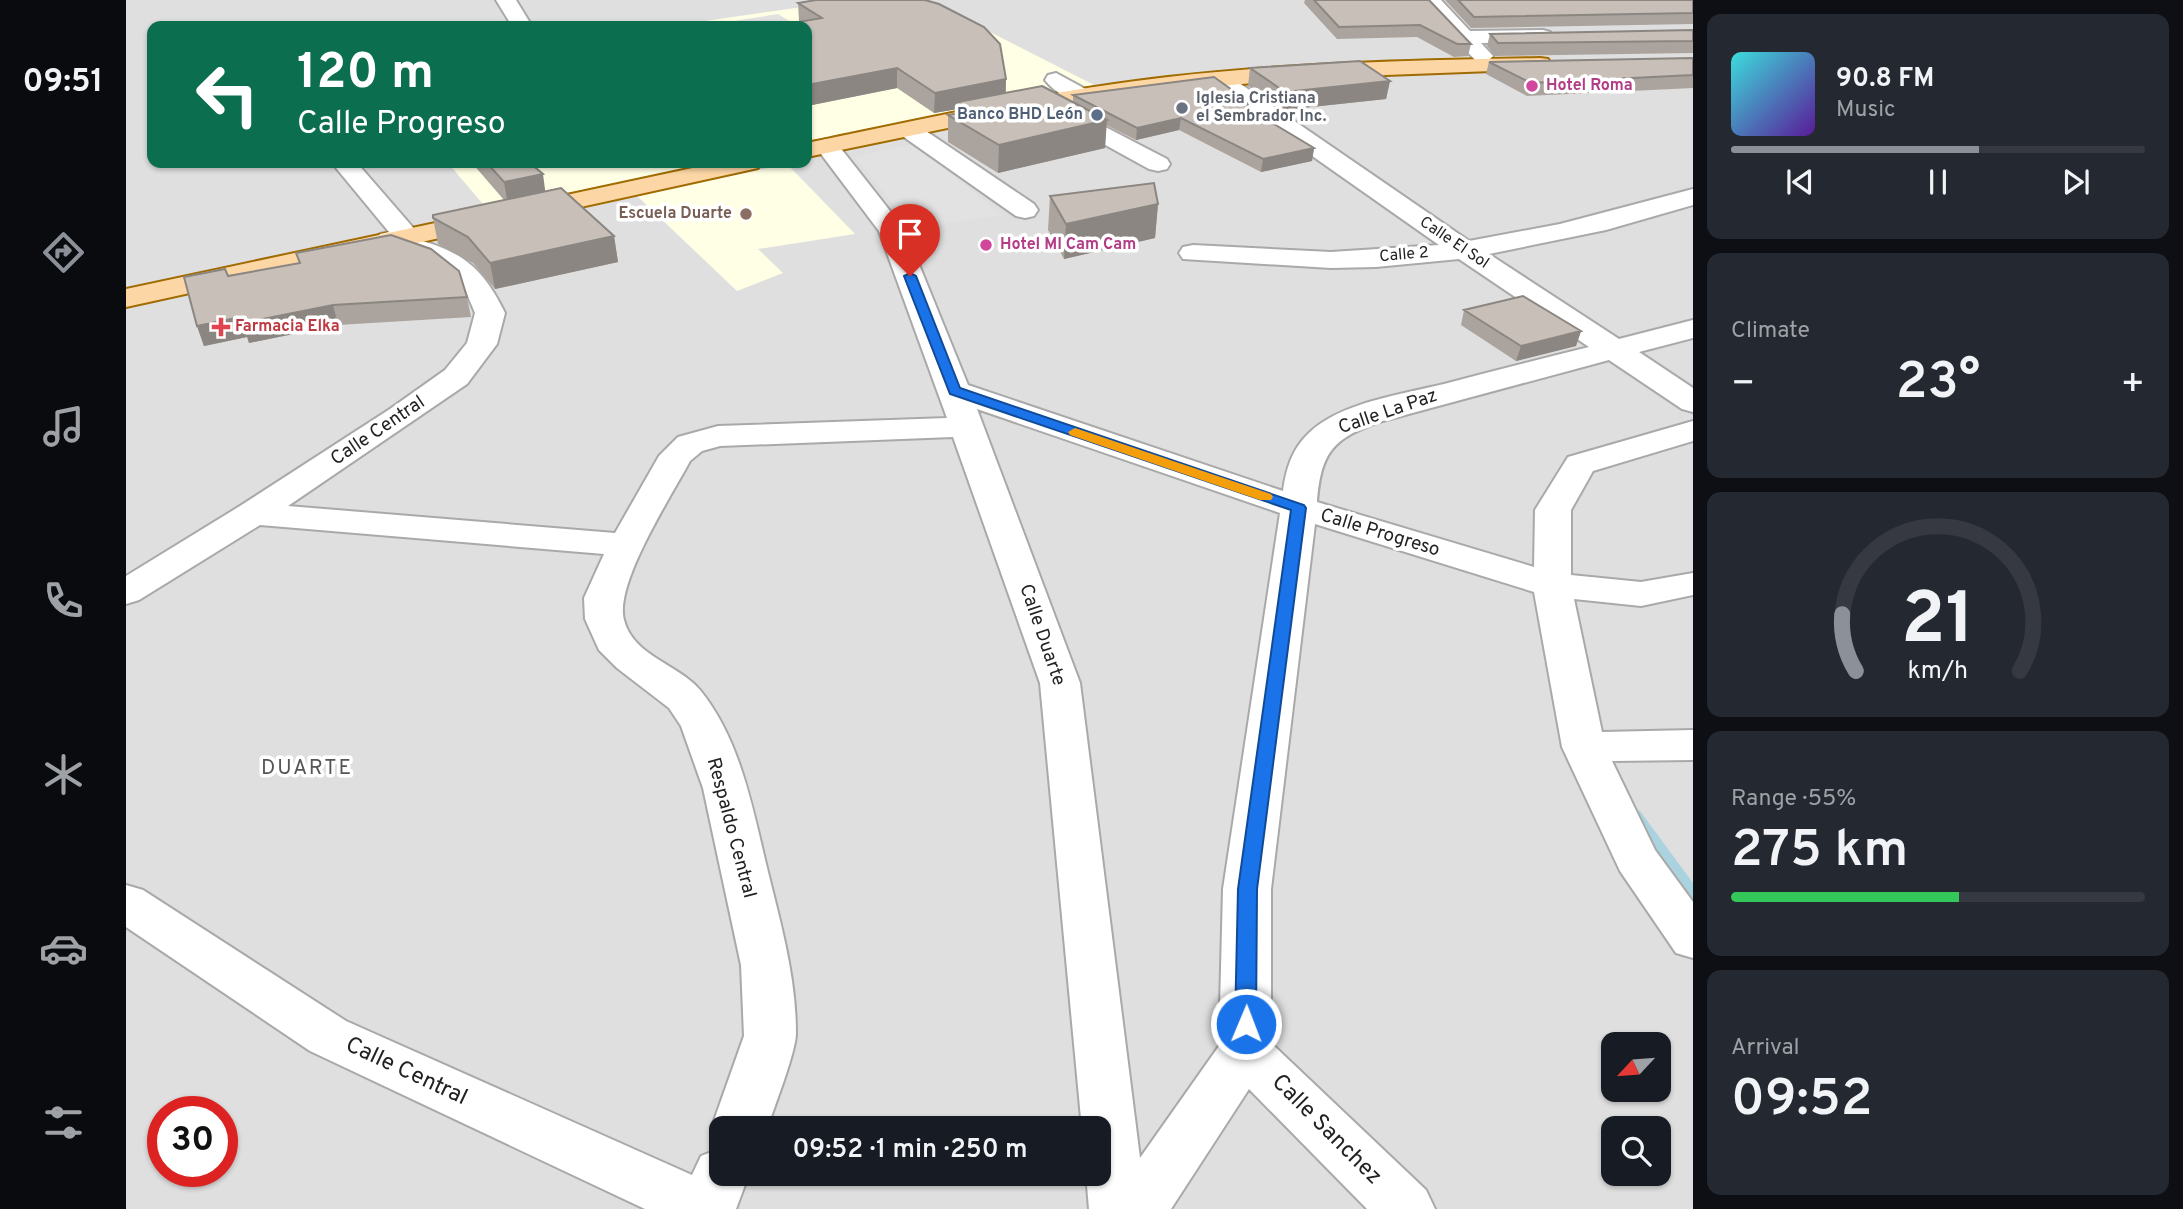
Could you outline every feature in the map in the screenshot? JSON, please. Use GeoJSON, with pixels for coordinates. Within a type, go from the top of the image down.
{"type":"FeatureCollection","features":[{"type":"Feature","properties":{"kind":"main road"},"geometry":{"type":"LineString","coordinates":[[817,148],[915,121],[1164,84],[1348,69],[1558,64]]}},
{"type":"Feature","properties":{"kind":"main road"},"geometry":{"type":"LineString","coordinates":[[126,298],[726,168]]}},
{"type":"Feature","properties":{"kind":"street"},"geometry":{"type":"LineString","coordinates":[[506,0],[519,21]]}},
{"type":"Feature","properties":{"kind":"street"},"geometry":{"type":"LineString","coordinates":[[1430,0],[1490,65]]}},
{"type":"Feature","properties":{"kind":"street"},"geometry":{"type":"LineString","coordinates":[[1464,37],[1559,36]]}},
{"type":"Feature","properties":{"kind":"street","name":"Calle El Sol"},"geometry":{"type":"LineString","coordinates":[[1218,79],[1463,249],[1693,402]]}},
{"type":"Feature","properties":{"kind":"street"},"geometry":{"type":"LineString","coordinates":[[1056,80],[1083,97]]}},
{"type":"Feature","properties":{"kind":"street"},"geometry":{"type":"LineString","coordinates":[[1045,103],[1158,164]]}},
{"type":"Feature","properties":{"kind":"street"},"geometry":{"type":"LineString","coordinates":[[915,121],[1025,210]]}},
{"type":"Feature","properties":{"kind":"street","name":"Calle Duarte"},"geometry":{"type":"LineString","coordinates":[[817,148],[892,230],[1060,683],[1118,1209]]}},
{"type":"Feature","properties":{"kind":"street"},"geometry":{"type":"LineString","coordinates":[[348,168],[399,239]]}},
{"type":"Feature","properties":{"kind":"street","name":"Calle 2"},"geometry":{"type":"LineString","coordinates":[[1192,253],[1332,260],[1463,249],[1576,228],[1693,197]]}},
{"type":"Feature","properties":{"kind":"street","name":"Calle Central"},"geometry":{"type":"LineString","coordinates":[[126,592],[253,514],[456,377],[482,344],[490,313],[477,285],[438,254],[399,239]]}},
{"type":"Feature","properties":{"kind":"street","name":"Calle La Paz"},"geometry":{"type":"LineString","coordinates":[[1245,1051],[1247,889],[1299,508],[1306,462],[1314,446],[1339,427],[1391,407],[1693,329]]}},
{"type":"Feature","properties":{"kind":"street","name":"Calle Progreso"},"geometry":{"type":"LineString","coordinates":[[960,409],[1552,585],[1641,594],[1693,584]]}},
{"type":"Feature","properties":{"kind":"street","name":"Respaldo Central"},"geometry":{"type":"LineString","coordinates":[[743,1116],[770,1036],[766,965],[725,788],[702,726],[684,698],[631,659],[613,641],[604,619],[603,598],[625,545],[676,456],[690,443],[718,436],[960,409]]}},
{"type":"Feature","properties":{"kind":"street"},"geometry":{"type":"LineString","coordinates":[[1693,431],[1580,464],[1553,510],[1552,585],[1584,747],[1636,859],[1693,939]]}},
{"type":"Feature","properties":{"kind":"street"},"geometry":{"type":"LineString","coordinates":[[253,514],[625,545]]}},
{"type":"Feature","properties":{"kind":"street"},"geometry":{"type":"LineString","coordinates":[[1584,747],[1693,745]]}},
{"type":"Feature","properties":{"kind":"street","name":"Calle Central"},"geometry":{"type":"LineString","coordinates":[[126,903],[328,1036],[706,1209]]}},
{"type":"Feature","properties":{"kind":"street"},"geometry":{"type":"LineString","coordinates":[[1138,1209],[1245,1051]]}},
{"type":"Feature","properties":{"kind":"street","name":"Calle Sanchez"},"geometry":{"type":"LineString","coordinates":[[1245,1051],[1406,1209]]}},
{"type":"Feature","properties":{"kind":"street"},"geometry":{"type":"LineString","coordinates":[[706,1209],[716,1186]]}},
{"type":"Feature","properties":{"kind":"shaded area"},"geometry":{"type":"Polygon","coordinates":[[[126,0],[1693,0],[1693,1209],[126,1209],[126,0]]]}},
{"type":"Feature","properties":{"kind":"shaded area"},"geometry":{"type":"Polygon","coordinates":[[[852,0],[927,0],[1094,85],[812,140],[812,21],[705,21],[852,0]]]}},
{"type":"Feature","properties":{"kind":"shaded area"},"geometry":{"type":"Polygon","coordinates":[[[778,14],[789,21],[734,21],[778,14]]]}},
{"type":"Feature","properties":{"kind":"shaded area"},"geometry":{"type":"Polygon","coordinates":[[[913,144],[1002,215],[913,228],[855,157],[913,144]]]}},
{"type":"Feature","properties":{"kind":"shaded area"},"geometry":{"type":"Polygon","coordinates":[[[452,168],[684,168],[488,210],[452,168]]]}},
{"type":"Feature","properties":{"kind":"shaded area","name":"Escuela Duarte"},"geometry":{"type":"Polygon","coordinates":[[[768,168],[791,168],[855,234],[758,249],[783,273],[737,291],[636,195],[768,168]]]}},
{"type":"Feature","properties":{"kind":"building"},"geometry":{"type":"Polygon","coordinates":[[[816,0],[925,0],[939,4],[984,27],[1000,44],[1006,79],[935,93],[897,68],[812,84],[812,21],[804,21],[822,18],[798,3],[816,0]]]}},
{"type":"Feature","properties":{"kind":"building"},"geometry":{"type":"Polygon","coordinates":[[[1314,0],[1429,0],[1471,44],[1457,44],[1420,25],[1339,27],[1314,0]]]}},
{"type":"Feature","properties":{"kind":"building"},"geometry":{"type":"Polygon","coordinates":[[[1458,0],[1693,0],[1693,13],[1474,17],[1458,0]]]}},
{"type":"Feature","properties":{"kind":"building"},"geometry":{"type":"Polygon","coordinates":[[[1693,30],[1693,41],[1498,43],[1490,34],[1693,30]]]}},
{"type":"Feature","properties":{"kind":"building"},"geometry":{"type":"Polygon","coordinates":[[[1693,58],[1693,75],[1531,83],[1489,62],[1693,58]]]}},
{"type":"Feature","properties":{"kind":"building"},"geometry":{"type":"Polygon","coordinates":[[[1360,61],[1390,81],[1285,92],[1250,68],[1360,61]]]}},
{"type":"Feature","properties":{"kind":"building"},"geometry":{"type":"Polygon","coordinates":[[[1214,77],[1249,102],[1239,103],[1314,148],[1263,159],[1181,118],[1137,128],[1073,95],[1214,77]]]}},
{"type":"Feature","properties":{"kind":"building"},"geometry":{"type":"Polygon","coordinates":[[[1042,86],[1107,120],[999,145],[948,115],[972,111],[958,102],[1042,86]]]}},
{"type":"Feature","properties":{"kind":"building"},"geometry":{"type":"Polygon","coordinates":[[[491,168],[536,168],[543,174],[504,182],[491,168]]]}},
{"type":"Feature","properties":{"kind":"building"},"geometry":{"type":"Polygon","coordinates":[[[1154,183],[1158,204],[1066,224],[1050,196],[1154,183]]]}},
{"type":"Feature","properties":{"kind":"building"},"geometry":{"type":"Polygon","coordinates":[[[561,188],[614,236],[490,263],[468,237],[433,218],[433,215],[561,188]]]}},
{"type":"Feature","properties":{"kind":"building"},"geometry":{"type":"Polygon","coordinates":[[[391,235],[431,249],[459,271],[467,297],[333,305],[243,323],[241,317],[197,326],[184,277],[225,269],[228,276],[300,263],[296,253],[391,235]]]}},
{"type":"Feature","properties":{"kind":"building"},"geometry":{"type":"Polygon","coordinates":[[[1523,296],[1581,331],[1521,346],[1464,310],[1523,296]]]}},
{"type":"Feature","properties":{"kind":"waterway"},"geometry":{"type":"LineString","coordinates":[[1635,815],[1693,894]]}},
{"type":"Feature","properties":{"kind":"slow traffic"},"geometry":{"type":"LineString","coordinates":[[1075,432],[1265,497]]}},
{"type":"Feature","properties":{"kind":"place","name":"Hotel Roma"},"geometry":{"type":"Point","coordinates":[1532,86]}},
{"type":"Feature","properties":{"kind":"place","name":"Iglesia Cristiana el Sembrador Inc."},"geometry":{"type":"Point","coordinates":[1182,108]}},
{"type":"Feature","properties":{"kind":"place","name":"Banco BHD León"},"geometry":{"type":"Point","coordinates":[1097,115]}},
{"type":"Feature","properties":{"kind":"place","name":"Escuela Duarte"},"geometry":{"type":"Point","coordinates":[746,214]}},
{"type":"Feature","properties":{"kind":"place","name":"Hotel MI Cam Cam"},"geometry":{"type":"Point","coordinates":[986,245]}},
{"type":"Feature","properties":{"kind":"place","name":"Farmacia Elka"},"geometry":{"type":"Point","coordinates":[221,327]}},
{"type":"Feature","properties":{"kind":"district","name":"DUARTE"},"geometry":{"type":"Point","coordinates":[307,768]}},
{"type":"Feature","properties":{"kind":"route"},"geometry":{"type":"LineString","coordinates":[[910,276],[955,391],[1299,508],[1247,889],[1246,1024]]}}]}
